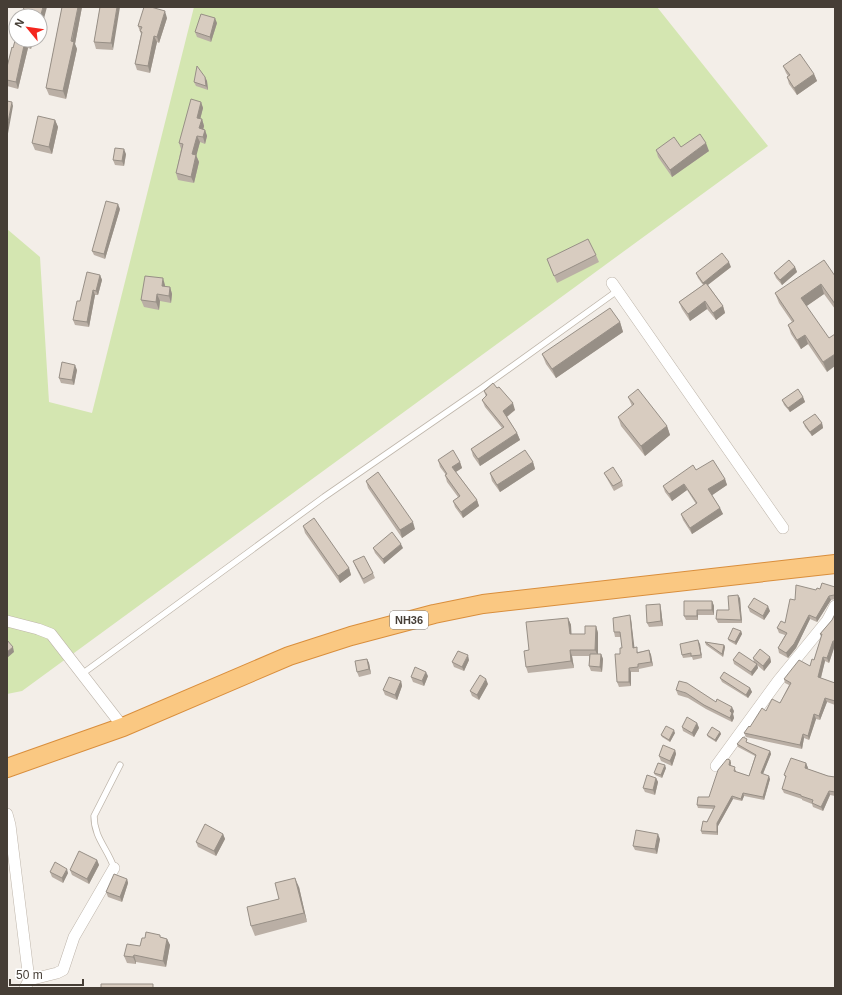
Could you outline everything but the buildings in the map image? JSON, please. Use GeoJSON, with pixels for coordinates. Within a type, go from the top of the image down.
{"type":"FeatureCollection","features":[{"type":"Feature","properties":{"kind":"highway","name":"NH36"},"geometry":{"type":"LineString","coordinates":[[7,768],[123,727],[289,656],[351,636],[434,614],[483,604],[835,564]]}},
{"type":"Feature","properties":{"kind":"street"},"geometry":{"type":"LineString","coordinates":[[614,287],[783,528]]}},
{"type":"Feature","properties":{"kind":"street"},"geometry":{"type":"LineString","coordinates":[[716,766],[778,681],[827,621],[835,606]]}},
{"type":"Feature","properties":{"kind":"street"},"geometry":{"type":"LineString","coordinates":[[7,621],[51,634],[123,727]]}},
{"type":"Feature","properties":{"kind":"street"},"geometry":{"type":"LineString","coordinates":[[7,814],[10,824],[27,984],[63,970],[74,936],[114,868]]}},
{"type":"Feature","properties":{"kind":"lane"},"geometry":{"type":"LineString","coordinates":[[82,674],[324,497],[482,388],[614,287]]}},
{"type":"Feature","properties":{"kind":"lane"},"geometry":{"type":"LineString","coordinates":[[114,868],[111,858],[104,849],[94,826],[94,816],[120,765]]}},
{"type":"Feature","properties":{"kind":"green space"},"geometry":{"type":"Polygon","coordinates":[[[194,7],[657,7],[768,146],[22,691],[7,694],[7,229],[40,257],[49,402],[92,413],[194,7]]]}}]}
